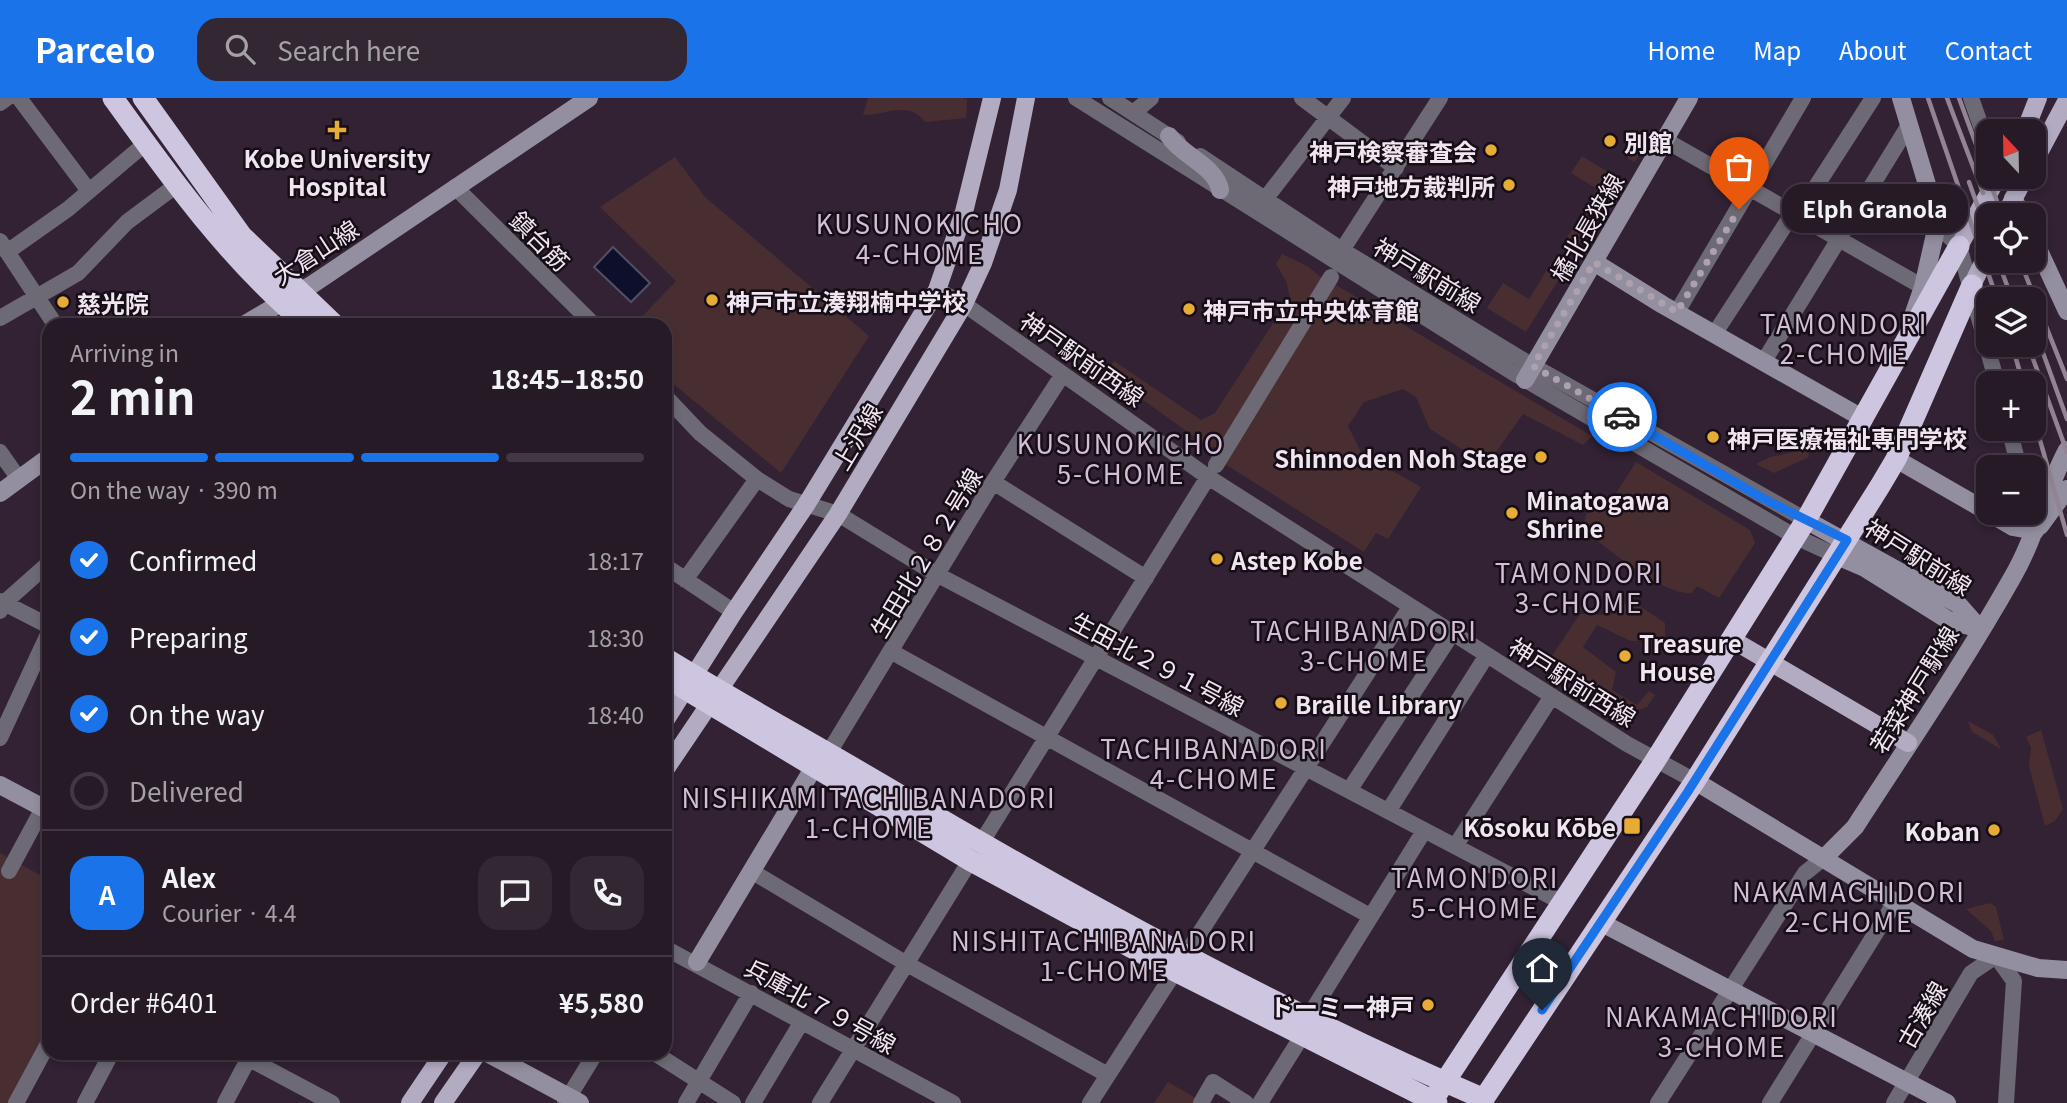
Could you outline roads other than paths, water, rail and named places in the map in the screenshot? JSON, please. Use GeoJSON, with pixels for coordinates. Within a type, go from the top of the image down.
{"type":"FeatureCollection","features":[{"type":"Feature","properties":{"kind":"highway"},"geometry":{"type":"LineString","coordinates":[[113,98],[226,248],[291,298],[323,318]]}},
{"type":"Feature","properties":{"kind":"highway"},"geometry":{"type":"LineString","coordinates":[[144,98],[303,318]]}},
{"type":"Feature","properties":{"kind":"highway"},"geometry":{"type":"LineString","coordinates":[[672,665],[690,683],[976,852],[1306,1026],[1434,1102],[1655,761],[1800,528],[1864,419],[1904,340],[1959,246]]}},
{"type":"Feature","properties":{"kind":"highway"},"geometry":{"type":"LineString","coordinates":[[1306,1026],[1445,1082],[1486,1102],[1600,922],[1695,781],[1896,459],[1972,285]]}},
{"type":"Feature","properties":{"kind":"highway"},"geometry":{"type":"LineString","coordinates":[[672,679],[690,683]]}},
{"type":"Feature","properties":{"kind":"main road","name":"上沢線"},"geometry":{"type":"LineString","coordinates":[[672,710],[733,612],[806,505],[937,290],[964,212],[992,98]]}},
{"type":"Feature","properties":{"kind":"main road","name":"上沢線"},"geometry":{"type":"LineString","coordinates":[[672,760],[838,514],[964,304],[983,263],[1008,190],[1026,98]]}},
{"type":"Feature","properties":{"kind":"main road"},"geometry":{"type":"LineString","coordinates":[[2030,119],[2038,98]]}},
{"type":"Feature","properties":{"kind":"main road"},"geometry":{"type":"LineString","coordinates":[[2046,140],[2067,101]]}},
{"type":"Feature","properties":{"kind":"main road"},"geometry":{"type":"LineString","coordinates":[[1959,246],[1991,189]]}},
{"type":"Feature","properties":{"kind":"main road"},"geometry":{"type":"LineString","coordinates":[[2011,203],[2018,189]]}},
{"type":"Feature","properties":{"kind":"main road"},"geometry":{"type":"LineString","coordinates":[[1972,285],[1978,273]]}},
{"type":"Feature","properties":{"kind":"main road"},"geometry":{"type":"LineString","coordinates":[[1731,639],[1908,743]]}},
{"type":"Feature","properties":{"kind":"main road"},"geometry":{"type":"LineString","coordinates":[[410,1103],[439,1060]]}},
{"type":"Feature","properties":{"kind":"main road"},"geometry":{"type":"LineString","coordinates":[[443,1103],[473,1060]]}},
{"type":"Feature","properties":{"kind":"street"},"geometry":{"type":"LineString","coordinates":[[0,103],[7,98]]}},
{"type":"Feature","properties":{"kind":"street"},"geometry":{"type":"LineString","coordinates":[[19,98],[89,191]]}},
{"type":"Feature","properties":{"kind":"street","name":"大倉山線"},"geometry":{"type":"LineString","coordinates":[[256,318],[291,298],[589,98]]}},
{"type":"Feature","properties":{"kind":"street","name":"神戸駅前線"},"geometry":{"type":"LineString","coordinates":[[1076,98],[1336,263],[1800,528],[1958,604],[1980,629]]}},
{"type":"Feature","properties":{"kind":"street","name":"神戸駅前線"},"geometry":{"type":"LineString","coordinates":[[1110,98],[1266,198],[1336,263]]}},
{"type":"Feature","properties":{"kind":"street"},"geometry":{"type":"LineString","coordinates":[[1133,113],[1151,98]]}},
{"type":"Feature","properties":{"kind":"street"},"geometry":{"type":"LineString","coordinates":[[1302,98],[1396,169]]}},
{"type":"Feature","properties":{"kind":"street"},"geometry":{"type":"LineString","coordinates":[[1266,198],[1343,98]]}},
{"type":"Feature","properties":{"kind":"street"},"geometry":{"type":"LineString","coordinates":[[820,1103],[1146,579],[1336,263],[1440,98]]}},
{"type":"Feature","properties":{"kind":"street","name":"橘北長狭線"},"geometry":{"type":"LineString","coordinates":[[1529,373],[1689,98]]}},
{"type":"Feature","properties":{"kind":"street"},"geometry":{"type":"LineString","coordinates":[[1677,312],[1803,98]]}},
{"type":"Feature","properties":{"kind":"street"},"geometry":{"type":"LineString","coordinates":[[1715,333],[1873,98]]}},
{"type":"Feature","properties":{"kind":"street"},"geometry":{"type":"LineString","coordinates":[[1901,98],[1938,226],[1923,287],[1904,340]]}},
{"type":"Feature","properties":{"kind":"street"},"geometry":{"type":"LineString","coordinates":[[1971,98],[1978,119]]}},
{"type":"Feature","properties":{"kind":"street"},"geometry":{"type":"LineString","coordinates":[[1764,361],[1909,125]]}},
{"type":"Feature","properties":{"kind":"street"},"geometry":{"type":"LineString","coordinates":[[1169,136],[1177,149],[1213,175],[1220,190]]}},
{"type":"Feature","properties":{"kind":"street"},"geometry":{"type":"LineString","coordinates":[[1665,140],[1923,287]]}},
{"type":"Feature","properties":{"kind":"street"},"geometry":{"type":"LineString","coordinates":[[50,318],[3,246],[89,191],[146,143]]}},
{"type":"Feature","properties":{"kind":"street"},"geometry":{"type":"LineString","coordinates":[[0,318],[78,273],[127,222],[178,184]]}},
{"type":"Feature","properties":{"kind":"street","name":"鎮台筋"},"geometry":{"type":"LineString","coordinates":[[455,187],[587,318]]}},
{"type":"Feature","properties":{"kind":"street"},"geometry":{"type":"LineString","coordinates":[[2013,198],[2016,203]]}},
{"type":"Feature","properties":{"kind":"street"},"geometry":{"type":"LineString","coordinates":[[1938,226],[1959,246],[1994,371]]}},
{"type":"Feature","properties":{"kind":"street"},"geometry":{"type":"LineString","coordinates":[[1594,262],[1864,419]]}},
{"type":"Feature","properties":{"kind":"street"},"geometry":{"type":"LineString","coordinates":[[2046,266],[2067,311]]}},
{"type":"Feature","properties":{"kind":"street","name":"神戸駅前西線"},"geometry":{"type":"LineString","coordinates":[[937,290],[964,304],[1063,374],[1212,471],[1410,607],[1655,761],[1695,781],[1825,857],[1973,949],[2039,968],[2067,970]]}},
{"type":"Feature","properties":{"kind":"street","name":"生田北２８２号線"},"geometry":{"type":"LineString","coordinates":[[821,760],[892,652],[936,574],[1063,374]]}},
{"type":"Feature","properties":{"kind":"street"},"geometry":{"type":"LineString","coordinates":[[672,403],[700,433],[757,479],[789,499],[806,505]]}},
{"type":"Feature","properties":{"kind":"street"},"geometry":{"type":"LineString","coordinates":[[2035,531],[2049,484],[2067,450]]}},
{"type":"Feature","properties":{"kind":"street"},"geometry":{"type":"LineString","coordinates":[[0,452],[19,479]]}},
{"type":"Feature","properties":{"kind":"street"},"geometry":{"type":"LineString","coordinates":[[1896,459],[1976,505]]}},
{"type":"Feature","properties":{"kind":"street"},"geometry":{"type":"LineString","coordinates":[[0,493],[42,462]]}},
{"type":"Feature","properties":{"kind":"street"},"geometry":{"type":"LineString","coordinates":[[685,580],[757,479]]}},
{"type":"Feature","properties":{"kind":"street"},"geometry":{"type":"LineString","coordinates":[[993,482],[1146,579]]}},
{"type":"Feature","properties":{"kind":"street"},"geometry":{"type":"LineString","coordinates":[[2035,531],[2067,489]]}},
{"type":"Feature","properties":{"kind":"street","name":"生田北２９１号線"},"geometry":{"type":"LineString","coordinates":[[806,505],[838,514],[936,574],[1307,766],[1424,831],[1563,903]]}},
{"type":"Feature","properties":{"kind":"street"},"geometry":{"type":"LineString","coordinates":[[2010,525],[2035,531]]}},
{"type":"Feature","properties":{"kind":"street"},"geometry":{"type":"LineString","coordinates":[[2033,525],[2035,531]]}},
{"type":"Feature","properties":{"kind":"street","name":"若菜神戸駅線"},"geometry":{"type":"LineString","coordinates":[[1825,857],[1854,827],[1885,780],[2012,578],[2035,531]]}},
{"type":"Feature","properties":{"kind":"street"},"geometry":{"type":"LineString","coordinates":[[42,570],[1,605],[42,623]]}},
{"type":"Feature","properties":{"kind":"street"},"geometry":{"type":"LineString","coordinates":[[672,571],[733,612]]}},
{"type":"Feature","properties":{"kind":"street"},"geometry":{"type":"LineString","coordinates":[[1090,1103],[1410,607]]}},
{"type":"Feature","properties":{"kind":"street"},"geometry":{"type":"LineString","coordinates":[[1350,789],[1453,632]]}},
{"type":"Feature","properties":{"kind":"street"},"geometry":{"type":"LineString","coordinates":[[0,738],[42,647]]}},
{"type":"Feature","properties":{"kind":"street"},"geometry":{"type":"LineString","coordinates":[[892,652],[1370,916]]}},
{"type":"Feature","properties":{"kind":"street"},"geometry":{"type":"LineString","coordinates":[[1389,810],[1486,655]]}},
{"type":"Feature","properties":{"kind":"street"},"geometry":{"type":"LineString","coordinates":[[1455,845],[1552,696]]}},
{"type":"Feature","properties":{"kind":"street"},"geometry":{"type":"LineString","coordinates":[[696,962],[821,760]]}},
{"type":"Feature","properties":{"kind":"street"},"geometry":{"type":"LineString","coordinates":[[0,785],[42,804]]}},
{"type":"Feature","properties":{"kind":"street"},"geometry":{"type":"LineString","coordinates":[[9,871],[42,815]]}},
{"type":"Feature","properties":{"kind":"street"},"geometry":{"type":"LineString","coordinates":[[1260,1103],[1370,916],[1424,831]]}},
{"type":"Feature","properties":{"kind":"street"},"geometry":{"type":"LineString","coordinates":[[1658,1103],[1805,873],[1825,857]]}},
{"type":"Feature","properties":{"kind":"street"},"geometry":{"type":"LineString","coordinates":[[751,871],[907,964],[1108,1075]]}},
{"type":"Feature","properties":{"kind":"street"},"geometry":{"type":"LineString","coordinates":[[1770,1103],[1895,902]]}},
{"type":"Feature","properties":{"kind":"street"},"geometry":{"type":"LineString","coordinates":[[1600,922],[1947,1103]]}},
{"type":"Feature","properties":{"kind":"street","name":"兵庫北７９号線"},"geometry":{"type":"LineString","coordinates":[[672,951],[950,1102]]}},
{"type":"Feature","properties":{"kind":"street"},"geometry":{"type":"LineString","coordinates":[[1996,956],[2014,981],[2006,1103]]}},
{"type":"Feature","properties":{"kind":"street","name":"古湊線"},"geometry":{"type":"LineString","coordinates":[[1894,1103],[1971,973],[1996,956]]}},
{"type":"Feature","properties":{"kind":"street"},"geometry":{"type":"LineString","coordinates":[[686,1103],[751,993]]}},
{"type":"Feature","properties":{"kind":"street"},"geometry":{"type":"LineString","coordinates":[[753,1103],[802,1023]]}},
{"type":"Feature","properties":{"kind":"street"},"geometry":{"type":"LineString","coordinates":[[16,1103],[42,1055]]}},
{"type":"Feature","properties":{"kind":"street"},"geometry":{"type":"LineString","coordinates":[[85,1103],[108,1060]]}},
{"type":"Feature","properties":{"kind":"street"},"geometry":{"type":"LineString","coordinates":[[225,1103],[245,1060]]}},
{"type":"Feature","properties":{"kind":"street"},"geometry":{"type":"LineString","coordinates":[[256,1060],[332,1103]]}},
{"type":"Feature","properties":{"kind":"street"},"geometry":{"type":"LineString","coordinates":[[499,1060],[571,1101],[592,1060]]}},
{"type":"Feature","properties":{"kind":"street"},"geometry":{"type":"LineString","coordinates":[[666,1060],[733,1103]]}},
{"type":"Feature","properties":{"kind":"street"},"geometry":{"type":"LineString","coordinates":[[1201,1103],[1213,1082],[1246,1103]]}},
{"type":"Feature","properties":{"kind":"water"},"geometry":{"type":"Polygon","coordinates":[[[613,247],[650,283],[631,302],[594,267],[613,247]]]}},
{"type":"Feature","properties":{"kind":"railway"},"geometry":{"type":"LineString","coordinates":[[1928,98],[1993,287]]}},
{"type":"Feature","properties":{"kind":"railway"},"geometry":{"type":"LineString","coordinates":[[1947,98],[1983,193]]}},
{"type":"Feature","properties":{"kind":"railway"},"geometry":{"type":"LineString","coordinates":[[1959,98],[1976,144]]}},
{"type":"Feature","properties":{"kind":"railway"},"geometry":{"type":"LineString","coordinates":[[1969,182],[1977,203]]}},
{"type":"Feature","properties":{"kind":"railway"},"geometry":{"type":"LineString","coordinates":[[1992,189],[1998,203]]}},
{"type":"Feature","properties":{"kind":"railway"},"geometry":{"type":"LineString","coordinates":[[2002,273],[2008,287]]}},
{"type":"Feature","properties":{"kind":"railway"},"geometry":{"type":"LineString","coordinates":[[2025,273],[2067,379]]}},
{"type":"Feature","properties":{"kind":"railway"},"geometry":{"type":"LineString","coordinates":[[2015,357],[2020,371]]}},
{"type":"Feature","properties":{"kind":"railway"},"geometry":{"type":"LineString","coordinates":[[2032,357],[2067,452]]}},
{"type":"Feature","properties":{"kind":"railway"},"geometry":{"type":"LineString","coordinates":[[2045,357],[2067,419]]}},
{"type":"Feature","properties":{"kind":"railway"},"geometry":{"type":"LineString","coordinates":[[2040,441],[2067,535]]}},
{"type":"Feature","properties":{"kind":"place","name":"Kobe University Hospital"},"geometry":{"type":"Point","coordinates":[337,130]}},
{"type":"Feature","properties":{"kind":"place","name":"別館"},"geometry":{"type":"Point","coordinates":[1610,141]}},
{"type":"Feature","properties":{"kind":"place","name":"神戸検察審査会"},"geometry":{"type":"Point","coordinates":[1491,150]}},
{"type":"Feature","properties":{"kind":"place","name":"神戸地方裁判所"},"geometry":{"type":"Point","coordinates":[1509,185]}},
{"type":"Feature","properties":{"kind":"place","name":"Elph Granola"},"geometry":{"type":"Point","coordinates":[1739,209]}},
{"type":"Feature","properties":{"kind":"place","name":"神戸市立湊翔楠中学校"},"geometry":{"type":"Point","coordinates":[712,300]}},
{"type":"Feature","properties":{"kind":"place","name":"慈光院"},"geometry":{"type":"Point","coordinates":[63,302]}},
{"type":"Feature","properties":{"kind":"place","name":"神戸市立中央体育館"},"geometry":{"type":"Point","coordinates":[1189,309]}},
{"type":"Feature","properties":{"kind":"place","name":"神戸医療福祉専門学校"},"geometry":{"type":"Point","coordinates":[1713,437]}},
{"type":"Feature","properties":{"kind":"place","name":"Shinnoden Noh Stage"},"geometry":{"type":"Point","coordinates":[1541,457]}},
{"type":"Feature","properties":{"kind":"place","name":"Minatogawa Shrine"},"geometry":{"type":"Point","coordinates":[1512,513]}},
{"type":"Feature","properties":{"kind":"place","name":"Astep Kobe"},"geometry":{"type":"Point","coordinates":[1217,559]}},
{"type":"Feature","properties":{"kind":"place","name":"Treasure House"},"geometry":{"type":"Point","coordinates":[1625,656]}},
{"type":"Feature","properties":{"kind":"place","name":"Braille Library"},"geometry":{"type":"Point","coordinates":[1281,703]}},
{"type":"Feature","properties":{"kind":"place","name":"Kōsoku Kōbe"},"geometry":{"type":"Point","coordinates":[1632,826]}},
{"type":"Feature","properties":{"kind":"place","name":"Koban"},"geometry":{"type":"Point","coordinates":[1994,830]}},
{"type":"Feature","properties":{"kind":"place","name":"ドーミー神戸"},"geometry":{"type":"Point","coordinates":[1428,1005]}},
{"type":"Feature","properties":{"kind":"district","name":"KUSUNOKICHO 4-CHOME"},"geometry":{"type":"Point","coordinates":[920,237]}},
{"type":"Feature","properties":{"kind":"district","name":"TAMONDORI 2-CHOME"},"geometry":{"type":"Point","coordinates":[1844,337]}},
{"type":"Feature","properties":{"kind":"district","name":"KUSUNOKICHO 5-CHOME"},"geometry":{"type":"Point","coordinates":[1121,457]}},
{"type":"Feature","properties":{"kind":"district","name":"TAMONDORI 3-CHOME"},"geometry":{"type":"Point","coordinates":[1579,586]}},
{"type":"Feature","properties":{"kind":"district","name":"TACHIBANADORI 3-CHOME"},"geometry":{"type":"Point","coordinates":[1364,644]}},
{"type":"Feature","properties":{"kind":"district","name":"TACHIBANADORI 4-CHOME"},"geometry":{"type":"Point","coordinates":[1214,762]}},
{"type":"Feature","properties":{"kind":"district","name":"NISHIKAMITACHIBANADORI 1-CHOME"},"geometry":{"type":"Point","coordinates":[869,811]}},
{"type":"Feature","properties":{"kind":"district","name":"TAMONDORI 5-CHOME"},"geometry":{"type":"Point","coordinates":[1475,891]}},
{"type":"Feature","properties":{"kind":"district","name":"NAKAMACHIDORI 2-CHOME"},"geometry":{"type":"Point","coordinates":[1849,905]}},
{"type":"Feature","properties":{"kind":"district","name":"NISHITACHIBANADORI 1-CHOME"},"geometry":{"type":"Point","coordinates":[1104,954]}},
{"type":"Feature","properties":{"kind":"district","name":"NAKAMACHIDORI 3-CHOME"},"geometry":{"type":"Point","coordinates":[1722,1030]}}]}
